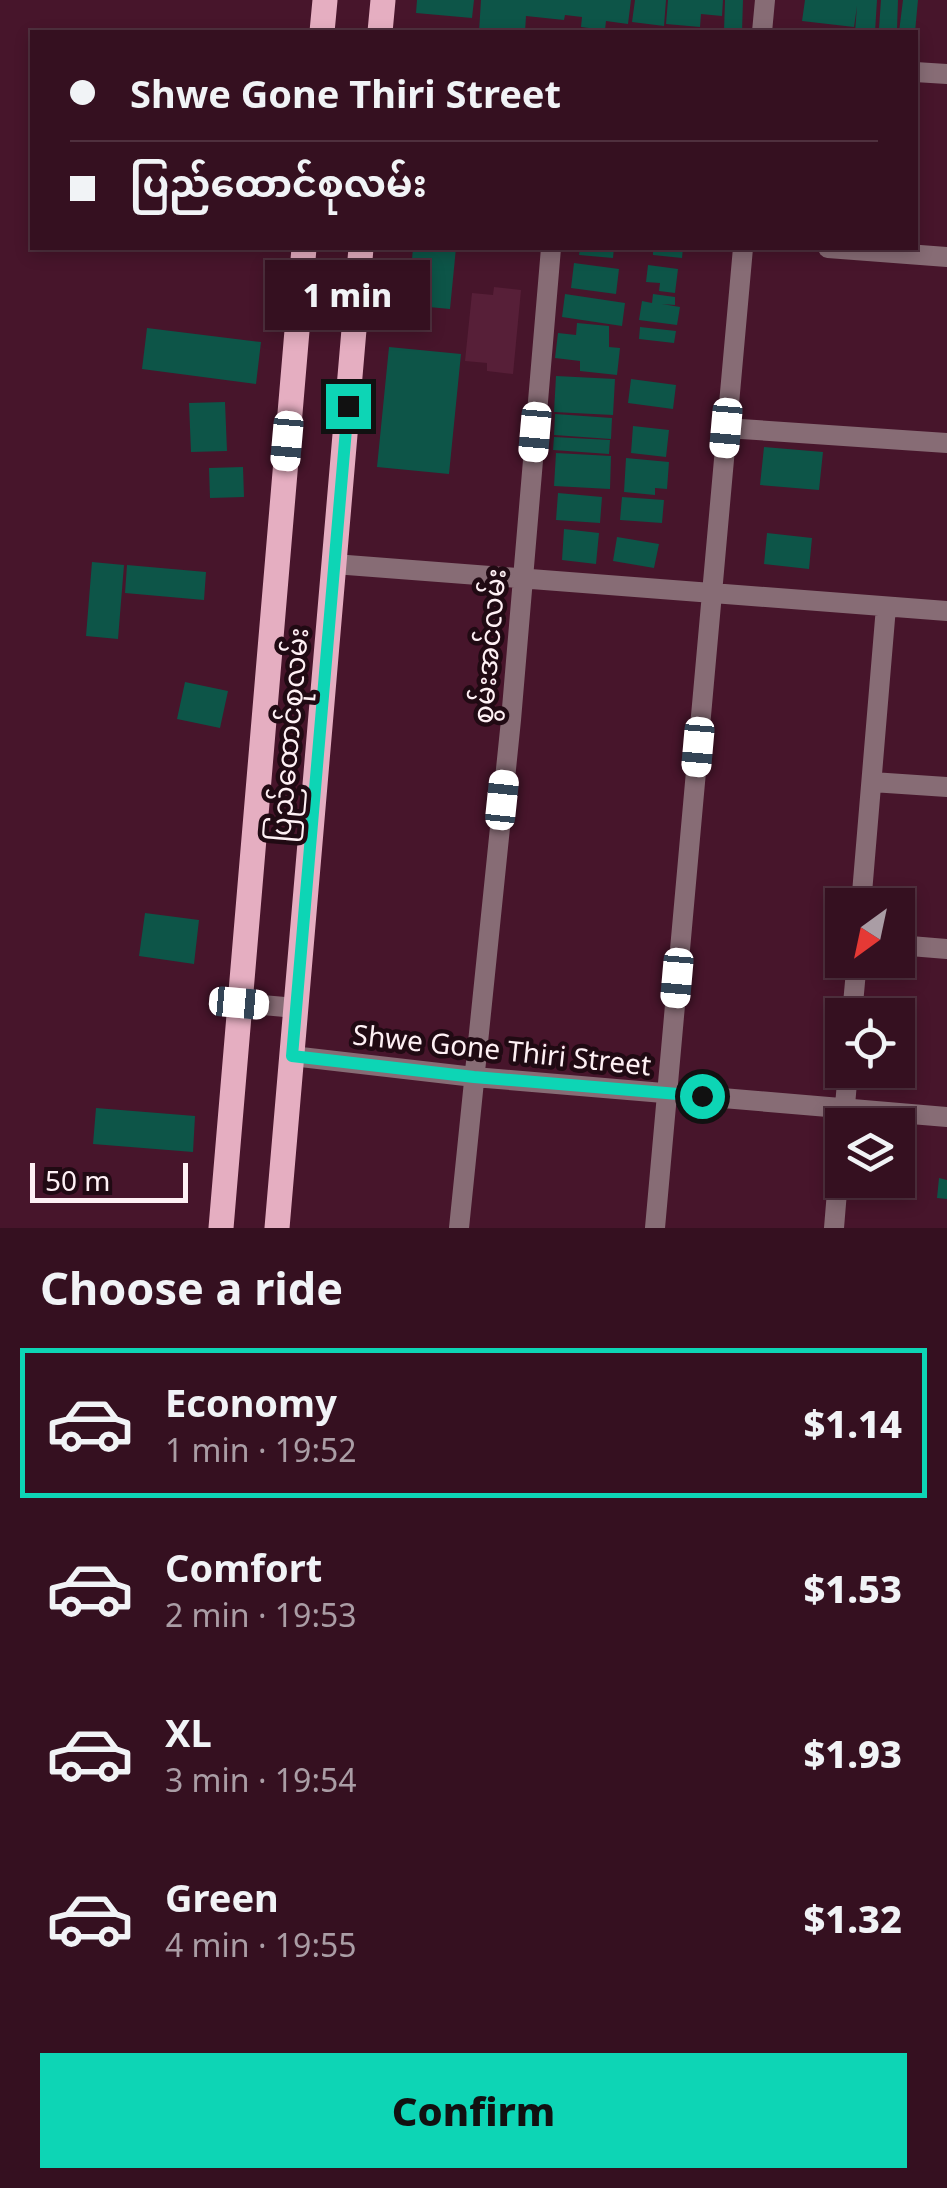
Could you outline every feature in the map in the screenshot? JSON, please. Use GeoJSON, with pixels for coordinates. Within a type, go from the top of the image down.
{"type":"FeatureCollection","features":[{"type":"Feature","properties":{"kind":"main road"},"geometry":{"type":"LineString","coordinates":[[322,30],[325,0]]}},
{"type":"Feature","properties":{"kind":"main road"},"geometry":{"type":"LineString","coordinates":[[380,30],[383,0]]}},
{"type":"Feature","properties":{"kind":"main road","name":"ပြည်ထောင်စုလမ်း"},"geometry":{"type":"LineString","coordinates":[[221,1228],[304,250]]}},
{"type":"Feature","properties":{"kind":"main road","name":"ပြည်ထောင်စုလမ်း"},"geometry":{"type":"LineString","coordinates":[[278,1228],[361,250]]}},
{"type":"Feature","properties":{"kind":"street"},"geometry":{"type":"LineString","coordinates":[[762,30],[765,0]]}},
{"type":"Feature","properties":{"kind":"street"},"geometry":{"type":"LineString","coordinates":[[918,72],[947,74]]}},
{"type":"Feature","properties":{"kind":"street","name":"စွမ်းအင်လမ်း"},"geometry":{"type":"LineString","coordinates":[[458,1228],[551,250]]}},
{"type":"Feature","properties":{"kind":"street"},"geometry":{"type":"LineString","coordinates":[[655,1228],[743,250]]}},
{"type":"Feature","properties":{"kind":"street"},"geometry":{"type":"LineString","coordinates":[[854,250],[947,257]]}},
{"type":"Feature","properties":{"kind":"street"},"geometry":{"type":"LineString","coordinates":[[726,428],[947,443]]}},
{"type":"Feature","properties":{"kind":"street"},"geometry":{"type":"LineString","coordinates":[[334,564],[947,611]]}},
{"type":"Feature","properties":{"kind":"street"},"geometry":{"type":"LineString","coordinates":[[863,888],[886,606]]}},
{"type":"Feature","properties":{"kind":"street"},"geometry":{"type":"LineString","coordinates":[[872,782],[947,787]]}},
{"type":"Feature","properties":{"kind":"street"},"geometry":{"type":"LineString","coordinates":[[915,947],[947,950]]}},
{"type":"Feature","properties":{"kind":"street"},"geometry":{"type":"LineString","coordinates":[[239,1003],[296,1008]]}},
{"type":"Feature","properties":{"kind":"street","name":"Shwe Gone Thiri Street"},"geometry":{"type":"LineString","coordinates":[[292,1056],[474,1077],[667,1093],[825,1118]]}},
{"type":"Feature","properties":{"kind":"street","name":"Shwe Gone Thiri Street"},"geometry":{"type":"LineString","coordinates":[[915,1118],[947,1117]]}},
{"type":"Feature","properties":{"kind":"street"},"geometry":{"type":"LineString","coordinates":[[834,1228],[837,1198]]}},
{"type":"Feature","properties":{"kind":"shaded area"},"geometry":{"type":"Polygon","coordinates":[[[494,287],[521,290],[513,374],[487,371],[487,363],[465,361],[472,293],[493,295],[494,287]]]}},
{"type":"Feature","properties":{"kind":"building"},"geometry":{"type":"Polygon","coordinates":[[[417,0],[474,0],[472,18],[416,13],[417,0]]]}},
{"type":"Feature","properties":{"kind":"building"},"geometry":{"type":"Polygon","coordinates":[[[481,0],[631,0],[628,24],[606,21],[605,30],[581,27],[582,17],[565,15],[564,20],[526,16],[525,30],[479,30],[481,0]]]}},
{"type":"Feature","properties":{"kind":"building"},"geometry":{"type":"Polygon","coordinates":[[[635,0],[666,0],[664,26],[632,22],[635,0]]]}},
{"type":"Feature","properties":{"kind":"building"},"geometry":{"type":"Polygon","coordinates":[[[668,0],[723,0],[722,16],[701,14],[700,27],[666,24],[668,0]]]}},
{"type":"Feature","properties":{"kind":"building"},"geometry":{"type":"Polygon","coordinates":[[[725,0],[743,0],[742,30],[724,30],[725,0]]]}},
{"type":"Feature","properties":{"kind":"building"},"geometry":{"type":"Polygon","coordinates":[[[805,0],[877,0],[875,30],[855,30],[857,6],[854,27],[802,21],[805,0]]]}},
{"type":"Feature","properties":{"kind":"building"},"geometry":{"type":"Polygon","coordinates":[[[881,0],[898,0],[897,29],[879,28],[881,0]]]}},
{"type":"Feature","properties":{"kind":"building"},"geometry":{"type":"Polygon","coordinates":[[[903,0],[918,0],[915,30],[899,30],[903,0]]]}},
{"type":"Feature","properties":{"kind":"building"},"geometry":{"type":"Polygon","coordinates":[[[413,250],[456,250],[450,309],[408,305],[413,250]]]}},
{"type":"Feature","properties":{"kind":"building"},"geometry":{"type":"Polygon","coordinates":[[[580,250],[614,250],[613,258],[579,255],[580,250]]]}},
{"type":"Feature","properties":{"kind":"building"},"geometry":{"type":"Polygon","coordinates":[[[653,250],[683,250],[682,258],[653,255],[653,250]]]}},
{"type":"Feature","properties":{"kind":"building"},"geometry":{"type":"Polygon","coordinates":[[[574,263],[619,269],[616,294],[571,288],[574,263]]]}},
{"type":"Feature","properties":{"kind":"building"},"geometry":{"type":"Polygon","coordinates":[[[648,265],[678,269],[675,293],[659,291],[660,283],[646,282],[648,265]]]}},
{"type":"Feature","properties":{"kind":"building"},"geometry":{"type":"Polygon","coordinates":[[[565,294],[625,303],[622,326],[562,317],[565,294]]]}},
{"type":"Feature","properties":{"kind":"building"},"geometry":{"type":"Polygon","coordinates":[[[653,294],[675,297],[675,305],[662,304],[680,307],[677,325],[639,320],[642,301],[652,303],[653,294]]]}},
{"type":"Feature","properties":{"kind":"building"},"geometry":{"type":"Polygon","coordinates":[[[577,323],[609,326],[609,347],[620,348],[617,375],[580,371],[580,361],[555,358],[558,333],[576,335],[577,323]]]}},
{"type":"Feature","properties":{"kind":"building"},"geometry":{"type":"Polygon","coordinates":[[[640,327],[676,331],[674,343],[639,339],[640,327]]]}},
{"type":"Feature","properties":{"kind":"building"},"geometry":{"type":"Polygon","coordinates":[[[147,328],[261,342],[256,384],[142,369],[147,328]]]}},
{"type":"Feature","properties":{"kind":"building"},"geometry":{"type":"Polygon","coordinates":[[[389,347],[461,354],[449,474],[377,467],[389,347]]]}},
{"type":"Feature","properties":{"kind":"building"},"geometry":{"type":"Polygon","coordinates":[[[556,376],[615,379],[613,415],[554,412],[556,376]]]}},
{"type":"Feature","properties":{"kind":"building"},"geometry":{"type":"Polygon","coordinates":[[[631,379],[676,385],[673,409],[628,403],[631,379]]]}},
{"type":"Feature","properties":{"kind":"building"},"geometry":{"type":"Polygon","coordinates":[[[225,402],[227,451],[191,452],[189,403],[225,402]]]}},
{"type":"Feature","properties":{"kind":"building"},"geometry":{"type":"Polygon","coordinates":[[[555,414],[612,418],[611,439],[554,435],[555,414]]]}},
{"type":"Feature","properties":{"kind":"building"},"geometry":{"type":"Polygon","coordinates":[[[633,426],[669,430],[666,457],[631,453],[633,426]]]}},
{"type":"Feature","properties":{"kind":"building"},"geometry":{"type":"Polygon","coordinates":[[[554,437],[610,440],[609,454],[553,450],[554,437]]]}},
{"type":"Feature","properties":{"kind":"building"},"geometry":{"type":"Polygon","coordinates":[[[764,447],[823,452],[819,490],[760,485],[764,447]]]}},
{"type":"Feature","properties":{"kind":"building"},"geometry":{"type":"Polygon","coordinates":[[[556,453],[611,456],[610,489],[554,486],[556,453]]]}},
{"type":"Feature","properties":{"kind":"building"},"geometry":{"type":"Polygon","coordinates":[[[626,458],[669,462],[667,489],[655,488],[655,495],[624,492],[626,458]]]}},
{"type":"Feature","properties":{"kind":"building"},"geometry":{"type":"Polygon","coordinates":[[[243,467],[244,497],[210,498],[209,468],[243,467]]]}},
{"type":"Feature","properties":{"kind":"building"},"geometry":{"type":"Polygon","coordinates":[[[558,493],[602,497],[600,523],[556,520],[558,493]]]}},
{"type":"Feature","properties":{"kind":"building"},"geometry":{"type":"Polygon","coordinates":[[[622,497],[664,500],[662,523],[620,520],[622,497]]]}},
{"type":"Feature","properties":{"kind":"building"},"geometry":{"type":"Polygon","coordinates":[[[564,529],[599,533],[596,564],[562,560],[564,529]]]}},
{"type":"Feature","properties":{"kind":"building"},"geometry":{"type":"Polygon","coordinates":[[[767,533],[812,538],[809,569],[764,564],[767,533]]]}},
{"type":"Feature","properties":{"kind":"building"},"geometry":{"type":"Polygon","coordinates":[[[617,537],[659,544],[654,568],[613,561],[617,537]]]}},
{"type":"Feature","properties":{"kind":"building"},"geometry":{"type":"Polygon","coordinates":[[[92,562],[124,565],[118,639],[86,636],[92,562]]]}},
{"type":"Feature","properties":{"kind":"building"},"geometry":{"type":"Polygon","coordinates":[[[127,565],[206,572],[204,600],[125,593],[127,565]]]}},
{"type":"Feature","properties":{"kind":"building"},"geometry":{"type":"Polygon","coordinates":[[[185,682],[228,691],[220,728],[177,719],[185,682]]]}},
{"type":"Feature","properties":{"kind":"building"},"geometry":{"type":"Polygon","coordinates":[[[145,913],[199,920],[194,964],[139,956],[145,913]]]}},
{"type":"Feature","properties":{"kind":"building"},"geometry":{"type":"Polygon","coordinates":[[[96,1108],[195,1116],[193,1152],[93,1144],[96,1108]]]}},
{"type":"Feature","properties":{"kind":"building"},"geometry":{"type":"Polygon","coordinates":[[[939,1178],[947,1180],[947,1199],[937,1198],[939,1178]]]}},
{"type":"Feature","properties":{"kind":"route"},"geometry":{"type":"LineString","coordinates":[[348,406],[292,1056],[474,1077],[702,1096]]}}]}
